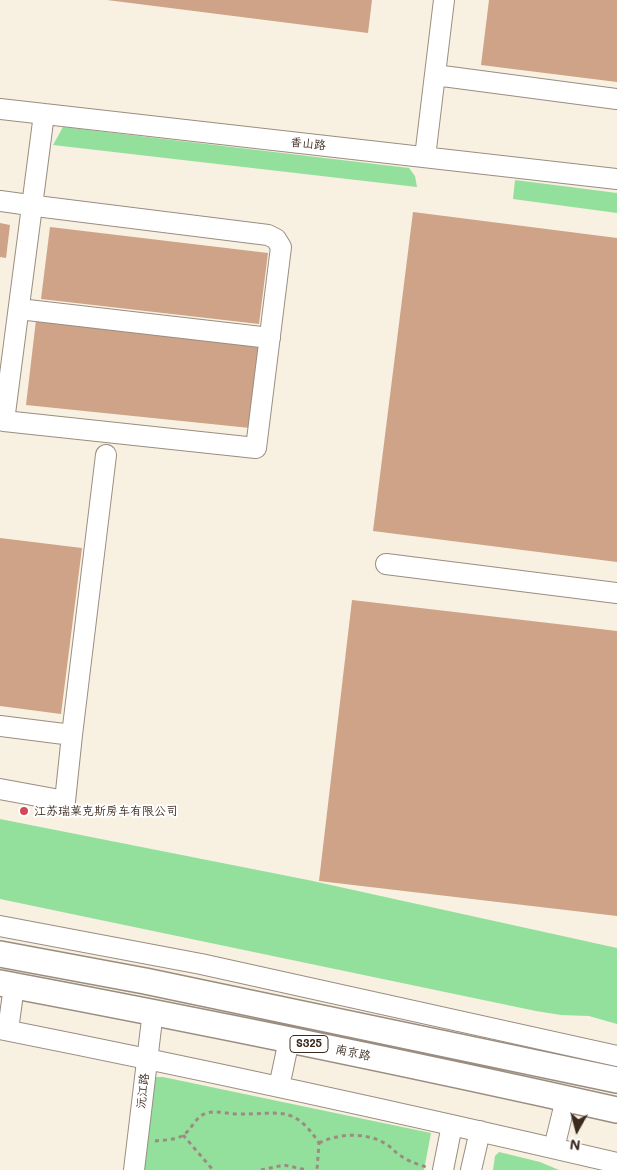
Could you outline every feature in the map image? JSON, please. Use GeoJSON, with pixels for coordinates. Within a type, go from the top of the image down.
{"type":"FeatureCollection","features":[{"type":"Feature","properties":{"kind":"main road","name":"S325"},"geometry":{"type":"LineString","coordinates":[[0,954],[174,987],[617,1080]]}},
{"type":"Feature","properties":{"kind":"main road","name":"南京路"},"geometry":{"type":"LineString","coordinates":[[7,985],[153,1011],[476,1078],[617,1110]]}},
{"type":"Feature","properties":{"kind":"street"},"geometry":{"type":"LineString","coordinates":[[425,157],[444,0]]}},
{"type":"Feature","properties":{"kind":"street"},"geometry":{"type":"LineString","coordinates":[[435,76],[617,99]]}},
{"type":"Feature","properties":{"kind":"street","name":"香山路"},"geometry":{"type":"LineString","coordinates":[[0,109],[617,179]]}},
{"type":"Feature","properties":{"kind":"street"},"geometry":{"type":"LineString","coordinates":[[0,201],[32,205],[268,235],[276,239],[281,247],[256,448],[4,422],[19,309],[32,205],[44,114]]}},
{"type":"Feature","properties":{"kind":"street"},"geometry":{"type":"LineString","coordinates":[[19,309],[270,338]]}},
{"type":"Feature","properties":{"kind":"street"},"geometry":{"type":"LineString","coordinates":[[0,789],[65,800],[106,455]]}},
{"type":"Feature","properties":{"kind":"street"},"geometry":{"type":"LineString","coordinates":[[386,564],[617,593]]}},
{"type":"Feature","properties":{"kind":"street"},"geometry":{"type":"LineString","coordinates":[[0,726],[72,735]]}},
{"type":"Feature","properties":{"kind":"street"},"geometry":{"type":"LineString","coordinates":[[0,926],[201,964],[617,1056]]}},
{"type":"Feature","properties":{"kind":"street"},"geometry":{"type":"LineString","coordinates":[[7,985],[4,1030],[147,1058],[617,1163]]}},
{"type":"Feature","properties":{"kind":"street","name":"沅江路"},"geometry":{"type":"LineString","coordinates":[[134,1170],[153,1011]]}},
{"type":"Feature","properties":{"kind":"street"},"geometry":{"type":"LineString","coordinates":[[279,1087],[289,1040]]}},
{"type":"Feature","properties":{"kind":"street"},"geometry":{"type":"LineString","coordinates":[[554,1148],[566,1099]]}},
{"type":"Feature","properties":{"kind":"street"},"geometry":{"type":"LineString","coordinates":[[435,1169],[452,1125]]}},
{"type":"Feature","properties":{"kind":"street"},"geometry":{"type":"LineString","coordinates":[[471,1170],[480,1131]]}},
{"type":"Feature","properties":{"kind":"path"},"geometry":{"type":"LineString","coordinates":[[138,1140],[155,1141],[184,1135],[199,1116],[207,1113],[282,1112],[291,1115],[306,1125],[319,1143],[317,1170]]}},
{"type":"Feature","properties":{"kind":"path"},"geometry":{"type":"LineString","coordinates":[[184,1135],[213,1170]]}},
{"type":"Feature","properties":{"kind":"path"},"geometry":{"type":"LineString","coordinates":[[319,1143],[329,1138],[350,1136],[374,1138],[389,1145],[408,1160],[435,1169]]}},
{"type":"Feature","properties":{"kind":"path"},"geometry":{"type":"LineString","coordinates":[[261,1170],[284,1165],[307,1170]]}},
{"type":"Feature","properties":{"kind":"green space"},"geometry":{"type":"Polygon","coordinates":[[[63,127],[409,168],[415,176],[417,187],[53,145],[63,127]]]}},
{"type":"Feature","properties":{"kind":"green space"},"geometry":{"type":"Polygon","coordinates":[[[515,180],[617,193],[617,213],[513,199],[515,180]]]}},
{"type":"Feature","properties":{"kind":"green space"},"geometry":{"type":"Polygon","coordinates":[[[0,819],[308,880],[617,948],[617,1024],[589,1016],[561,1015],[536,1011],[0,899],[0,819]]]}},
{"type":"Feature","properties":{"kind":"green space"},"geometry":{"type":"Polygon","coordinates":[[[156,1077],[431,1133],[424,1170],[140,1170],[151,1081],[156,1077]]]}},
{"type":"Feature","properties":{"kind":"green space"},"geometry":{"type":"Polygon","coordinates":[[[499,1152],[540,1162],[559,1170],[493,1170],[495,1156],[499,1152]]]}},
{"type":"Feature","properties":{"kind":"building"},"geometry":{"type":"Polygon","coordinates":[[[107,0],[372,0],[368,33],[107,0]]]}},
{"type":"Feature","properties":{"kind":"building"},"geometry":{"type":"Polygon","coordinates":[[[489,0],[617,0],[617,82],[481,65],[489,0]]]}},
{"type":"Feature","properties":{"kind":"building"},"geometry":{"type":"Polygon","coordinates":[[[413,212],[617,238],[617,562],[373,531],[413,212]]]}},
{"type":"Feature","properties":{"kind":"building"},"geometry":{"type":"Polygon","coordinates":[[[0,223],[10,225],[6,258],[0,257],[0,223]]]}},
{"type":"Feature","properties":{"kind":"building"},"geometry":{"type":"Polygon","coordinates":[[[50,227],[268,253],[259,324],[41,299],[50,227]]]}},
{"type":"Feature","properties":{"kind":"building"},"geometry":{"type":"Polygon","coordinates":[[[36,320],[260,344],[250,428],[26,405],[36,320]]]}},
{"type":"Feature","properties":{"kind":"building"},"geometry":{"type":"Polygon","coordinates":[[[0,538],[82,548],[61,714],[0,706],[0,538]]]}},
{"type":"Feature","properties":{"kind":"building"},"geometry":{"type":"Polygon","coordinates":[[[352,600],[617,631],[617,916],[319,881],[352,600]]]}},
{"type":"Feature","properties":{"kind":"place","name":"江苏瑞莱克斯房车有限公司"},"geometry":{"type":"Point","coordinates":[24,811]}}]}
